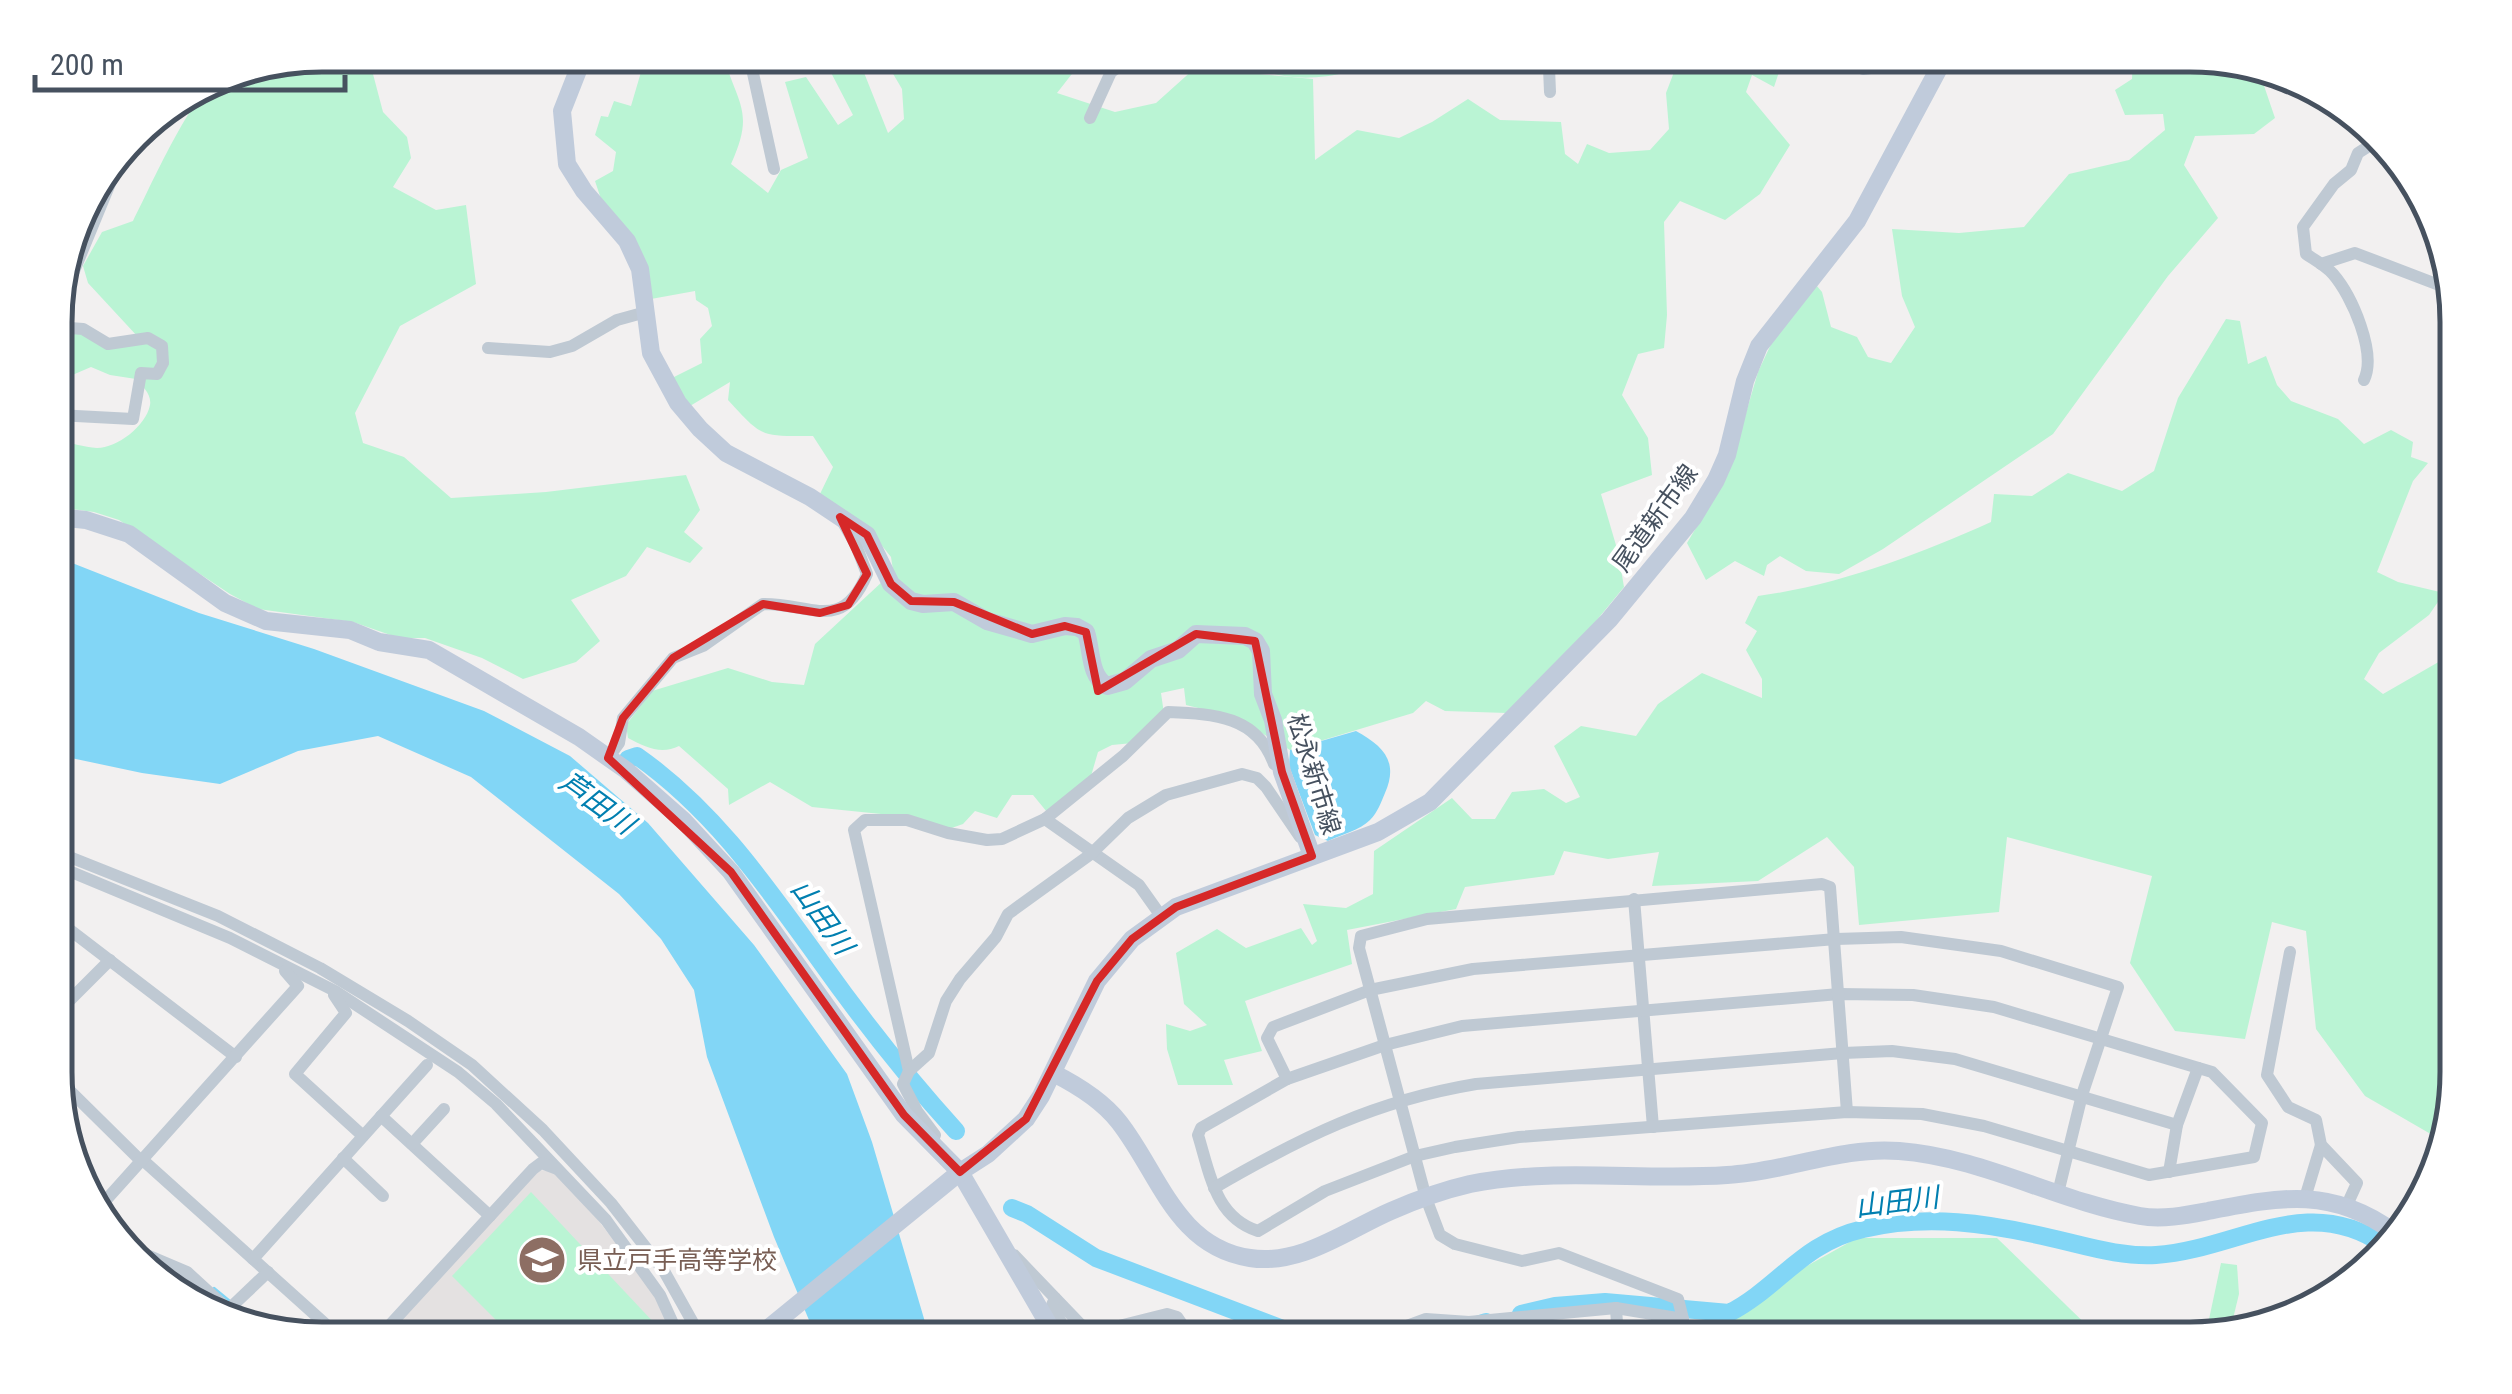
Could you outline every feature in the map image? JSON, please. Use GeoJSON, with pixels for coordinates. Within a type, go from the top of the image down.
{"type":"FeatureCollection","features":[{"type":"Feature","properties":{"kind":"main road","name":"尾道新市線"},"geometry":{"type":"LineString","coordinates":[[1312,856],[1378,832],[1430,802],[1610,620],[1658,563],[1693,518],[1727,455],[1745,382],[1759,346],[1857,221],[1936,72]]}},
{"type":"Feature","properties":{"kind":"main road","name":"松永新市線"},"geometry":{"type":"LineString","coordinates":[[577,73],[562,111],[567,164],[584,191],[627,241],[640,269],[651,353],[678,403],[700,429],[726,453],[868,535],[891,584],[911,601],[954,602],[987,622],[1032,634],[1077,626],[1086,632],[1095,674],[1107,686],[1125,681],[1150,659],[1178,650],[1196,634],[1244,636],[1255,641],[1261,651],[1263,694],[1282,772],[1312,856],[1176,907],[1132,939],[1097,981],[1053,1073],[1026,1118],[988,1154],[776,1322]]}},
{"type":"Feature","properties":{"kind":"main road"},"geometry":{"type":"LineString","coordinates":[[72,519],[129,534],[225,603],[266,621],[350,630],[379,642],[429,650],[580,737],[626,770],[684,821],[731,872],[904,1114],[932,1144],[1046,1322]]}},
{"type":"Feature","properties":{"kind":"main road"},"geometry":{"type":"LineString","coordinates":[[1053,1073],[1108,1108],[1180,1219],[1194,1234],[1252,1259],[1290,1256],[1321,1246],[1390,1211],[1469,1185],[1512,1178],[1729,1176],[1862,1152],[1898,1151],[1940,1158],[2142,1217],[2183,1216],[2278,1198],[2305,1198],[2346,1205],[2386,1226]]}},
{"type":"Feature","properties":{"kind":"street"},"geometry":{"type":"LineString","coordinates":[[1549,72],[1550,92]]}},
{"type":"Feature","properties":{"kind":"street"},"geometry":{"type":"LineString","coordinates":[[753,73],[774,169]]}},
{"type":"Feature","properties":{"kind":"street"},"geometry":{"type":"LineString","coordinates":[[1090,118],[1110,73]]}},
{"type":"Feature","properties":{"kind":"street"},"geometry":{"type":"LineString","coordinates":[[2364,380],[2370,360],[2351,302],[2331,272],[2306,254],[2303,227],[2334,184],[2350,170],[2358,152],[2367,147]]}},
{"type":"Feature","properties":{"kind":"street"},"geometry":{"type":"LineString","coordinates":[[2320,264],[2355,252],[2436,284]]}},
{"type":"Feature","properties":{"kind":"street"},"geometry":{"type":"LineString","coordinates":[[488,348],[550,352],[572,346],[617,320],[646,312]]}},
{"type":"Feature","properties":{"kind":"street"},"geometry":{"type":"LineString","coordinates":[[72,328],[83,328],[108,344],[148,338],[162,346],[164,363],[156,374],[141,374],[133,419],[72,416]]}},
{"type":"Feature","properties":{"kind":"street"},"geometry":{"type":"LineString","coordinates":[[608,758],[619,744],[623,718],[674,658],[703,646],[764,604],[820,613],[848,606],[866,574],[840,517]]}},
{"type":"Feature","properties":{"kind":"street"},"geometry":{"type":"LineString","coordinates":[[909,1071],[854,830],[865,820],[907,820],[948,834],[1002,839],[1045,819],[1123,756],[1168,712],[1199,714],[1249,726],[1260,736],[1282,772]]}},
{"type":"Feature","properties":{"kind":"street"},"geometry":{"type":"LineString","coordinates":[[932,1144],[935,1135],[904,1084],[909,1071],[929,1053],[946,1002],[960,979],[996,938],[1008,914],[1091,854],[1128,818],[1166,795],[1242,774],[1257,778],[1266,788],[1312,856]]}},
{"type":"Feature","properties":{"kind":"street"},"geometry":{"type":"LineString","coordinates":[[1045,819],[1139,884],[1161,916]]}},
{"type":"Feature","properties":{"kind":"street"},"geometry":{"type":"LineString","coordinates":[[72,858],[218,916],[320,968],[408,1020],[486,1078],[543,1130],[612,1203],[664,1271],[692,1322]]}},
{"type":"Feature","properties":{"kind":"street"},"geometry":{"type":"LineString","coordinates":[[72,872],[230,938],[335,991],[458,1072],[496,1104],[606,1220],[660,1295],[672,1322]]}},
{"type":"Feature","properties":{"kind":"street"},"geometry":{"type":"LineString","coordinates":[[1475,1321],[1616,1308],[1684,1319],[1678,1299],[1559,1253],[1522,1261],[1455,1244],[1440,1235],[1426,1198],[1359,948],[1362,936],[1427,919],[1822,884],[1830,887],[1836,938],[1847,1112]]}},
{"type":"Feature","properties":{"kind":"street"},"geometry":{"type":"LineString","coordinates":[[1634,899],[1653,1127]]}},
{"type":"Feature","properties":{"kind":"street"},"geometry":{"type":"LineString","coordinates":[[72,936],[110,960],[236,1057]]}},
{"type":"Feature","properties":{"kind":"street"},"geometry":{"type":"LineString","coordinates":[[1287,1079],[1267,1038],[1273,1027],[1370,990],[1473,969],[1836,938],[1901,938],[2001,951],[2118,987],[2082,1095],[2058,1193]]}},
{"type":"Feature","properties":{"kind":"street"},"geometry":{"type":"LineString","coordinates":[[2290,952],[2268,1075],[2288,1107],[2316,1120],[2322,1144],[2357,1183],[2346,1205]]}},
{"type":"Feature","properties":{"kind":"street"},"geometry":{"type":"LineString","coordinates":[[72,997],[110,960]]}},
{"type":"Feature","properties":{"kind":"street"},"geometry":{"type":"LineString","coordinates":[[107,1198],[298,986],[276,962]]}},
{"type":"Feature","properties":{"kind":"street"},"geometry":{"type":"LineString","coordinates":[[335,991],[346,1013],[295,1074],[363,1136]]}},
{"type":"Feature","properties":{"kind":"street"},"geometry":{"type":"LineString","coordinates":[[1839,994],[1952,999],[1994,1007],[2212,1072],[2262,1123],[2254,1157],[2148,1175],[1984,1126],[1922,1114],[1847,1112],[1519,1137],[1415,1156],[1325,1191],[1258,1231],[1239,1225],[1217,1199],[1198,1136],[1201,1128],[1287,1079],[1385,1045],[1462,1026],[1839,994]]}},
{"type":"Feature","properties":{"kind":"street"},"geometry":{"type":"LineString","coordinates":[[1214,1188],[1324,1128],[1424,1093],[1476,1084],[1842,1053],[1892,1051],[1955,1059],[2177,1124]]}},
{"type":"Feature","properties":{"kind":"street"},"geometry":{"type":"LineString","coordinates":[[252,1259],[426,1065]]}},
{"type":"Feature","properties":{"kind":"street"},"geometry":{"type":"LineString","coordinates":[[2169,1172],[2177,1124],[2198,1068]]}},
{"type":"Feature","properties":{"kind":"street"},"geometry":{"type":"LineString","coordinates":[[74,1095],[323,1322]]}},
{"type":"Feature","properties":{"kind":"street"},"geometry":{"type":"LineString","coordinates":[[412,1144],[444,1108]]}},
{"type":"Feature","properties":{"kind":"street"},"geometry":{"type":"LineString","coordinates":[[381,1116],[490,1216]]}},
{"type":"Feature","properties":{"kind":"street"},"geometry":{"type":"LineString","coordinates":[[2305,1198],[2322,1144]]}},
{"type":"Feature","properties":{"kind":"street"},"geometry":{"type":"LineString","coordinates":[[343,1158],[383,1196]]}},
{"type":"Feature","properties":{"kind":"street"},"geometry":{"type":"LineString","coordinates":[[394,1322],[541,1163],[562,1170],[606,1206],[612,1203]]}},
{"type":"Feature","properties":{"kind":"street"},"geometry":{"type":"LineString","coordinates":[[1002,1249],[1008,1250],[1078,1322]]}},
{"type":"Feature","properties":{"kind":"street"},"geometry":{"type":"LineString","coordinates":[[158,1260],[187,1272],[222,1300]]}},
{"type":"Feature","properties":{"kind":"street"},"geometry":{"type":"LineString","coordinates":[[237,1306],[268,1272]]}},
{"type":"Feature","properties":{"kind":"street"},"geometry":{"type":"LineString","coordinates":[[1055,1298],[1052,1305],[1061,1322]]}},
{"type":"Feature","properties":{"kind":"street"},"geometry":{"type":"LineString","coordinates":[[1616,1308],[1617,1321]]}},
{"type":"Feature","properties":{"kind":"street"},"geometry":{"type":"LineString","coordinates":[[1137,1322],[1167,1314],[1180,1322]]}},
{"type":"Feature","properties":{"kind":"street"},"geometry":{"type":"LineString","coordinates":[[1419,1321],[1460,1321]]}},
{"type":"Feature","properties":{"kind":"highlighted area"},"geometry":{"type":"Polygon","coordinates":[[[840,517],[867,535],[891,584],[911,601],[954,602],[1032,634],[1065,626],[1086,632],[1098,691],[1196,634],[1255,641],[1282,772],[1312,856],[1176,907],[1132,939],[1097,981],[1026,1119],[960,1172],[904,1115],[731,872],[608,758],[623,718],[673,658],[763,604],[820,613],[848,605],[867,574],[840,517]]]}},
{"type":"Feature","properties":{"kind":"shaded area","name":"県立戸手高等学校"},"geometry":{"type":"Polygon","coordinates":[[[538,1170],[554,1171],[598,1220],[660,1301],[669,1322],[399,1322],[538,1170]]]}},
{"type":"Feature","properties":{"kind":"green space"},"geometry":{"type":"Polygon","coordinates":[[[1270,72],[1343,72],[1313,77],[1270,72]]]}},
{"type":"Feature","properties":{"kind":"green space"},"geometry":{"type":"Polygon","coordinates":[[[1674,72],[1779,72],[1774,87],[1752,75],[1746,92],[1790,145],[1760,194],[1725,220],[1680,201],[1664,222],[1664,348],[1638,354],[1622,395],[1648,438],[1652,475],[1601,494],[1624,587],[1587,632],[1507,713],[1445,711],[1426,701],[1413,713],[1290,750],[1235,717],[1186,705],[1184,688],[1161,693],[1164,714],[1133,743],[1112,745],[1098,752],[1091,776],[1047,812],[1033,795],[1012,795],[997,818],[975,811],[963,824],[946,830],[901,816],[812,807],[770,782],[729,805],[728,789],[679,746],[659,750],[628,738],[626,725],[652,691],[728,668],[772,682],[804,685],[815,644],[883,581],[896,589],[891,557],[863,522],[819,496],[833,467],[813,436],[772,435],[756,428],[728,400],[730,382],[690,406],[668,380],[702,363],[700,339],[712,326],[708,308],[696,300],[695,291],[651,299],[603,205],[595,181],[613,171],[616,152],[595,135],[601,116],[608,117],[614,101],[631,106],[641,73],[729,73],[743,120],[731,164],[768,193],[781,170],[808,158],[785,82],[806,77],[838,125],[853,115],[831,73],[864,73],[888,133],[904,119],[902,89],[892,73],[1073,73],[1057,93],[1115,112],[1156,103],[1190,73],[1243,73],[1313,79],[1315,160],[1357,130],[1399,138],[1468,99],[1500,120],[1561,122],[1565,154],[1578,164],[1587,144],[1609,153],[1650,150],[1669,129],[1666,93],[1674,72]]]}},
{"type":"Feature","properties":{"kind":"green space"},"geometry":{"type":"Polygon","coordinates":[[[2132,72],[2190,72],[2254,81],[2264,84],[2275,118],[2254,134],[2195,136],[2184,165],[2218,218],[2168,276],[2053,434],[1883,549],[1839,574],[1806,571],[1780,556],[1767,565],[1764,576],[1735,561],[1706,580],[1687,543],[1728,474],[1758,372],[1780,325],[1816,285],[1822,292],[1831,327],[1857,337],[1868,357],[1891,363],[1915,327],[1902,296],[1892,229],[1959,233],[2024,227],[2069,174],[2129,160],[2165,130],[2163,114],[2125,115],[2115,90],[2132,79],[2132,72]]]}},
{"type":"Feature","properties":{"kind":"green space"},"geometry":{"type":"Polygon","coordinates":[[[373,73],[383,112],[407,137],[411,158],[393,187],[436,210],[466,205],[476,284],[400,326],[355,413],[363,443],[404,457],[451,498],[546,492],[686,475],[700,510],[684,532],[703,548],[690,563],[647,547],[626,576],[571,600],[600,641],[576,662],[523,679],[482,658],[425,638],[399,638],[353,622],[258,609],[119,520],[72,509],[72,444],[97,448],[113,444],[137,428],[150,405],[148,394],[136,379],[91,367],[72,375],[72,331],[80,330],[108,347],[138,337],[88,283],[83,266],[102,232],[133,221],[191,110],[212,98],[274,77],[373,73]]]}},
{"type":"Feature","properties":{"kind":"green space"},"geometry":{"type":"Polygon","coordinates":[[[2226,319],[2240,321],[2248,364],[2266,356],[2277,385],[2291,401],[2338,419],[2364,444],[2391,430],[2413,442],[2411,457],[2428,463],[2413,481],[2377,572],[2398,582],[2439,592],[2439,600],[2429,615],[2379,653],[2364,679],[2383,694],[2439,662],[2439,1088],[2431,1134],[2365,1096],[2316,1029],[2306,931],[2272,922],[2245,1039],[2175,1031],[2130,963],[2152,876],[2007,837],[1999,912],[1859,925],[1854,867],[1827,837],[1758,881],[1652,886],[1659,852],[1608,859],[1564,851],[1554,875],[1465,887],[1456,909],[1347,930],[1352,964],[1245,1001],[1262,1051],[1224,1060],[1233,1085],[1178,1085],[1167,1049],[1166,1024],[1190,1031],[1207,1025],[1184,1004],[1176,953],[1217,929],[1246,948],[1301,928],[1312,945],[1317,941],[1303,904],[1346,908],[1373,894],[1374,851],[1452,798],[1472,819],[1495,819],[1512,792],[1544,789],[1566,803],[1580,797],[1554,746],[1581,726],[1636,736],[1658,704],[1702,673],[1762,698],[1762,679],[1746,650],[1757,631],[1745,623],[1758,596],[1848,576],[1991,522],[1994,494],[2032,496],[2068,473],[2122,491],[2154,471],[2178,398],[2226,319]]]}},
{"type":"Feature","properties":{"kind":"green space"},"geometry":{"type":"Polygon","coordinates":[[[531,1192],[653,1322],[498,1322],[452,1276],[531,1192]]]}},
{"type":"Feature","properties":{"kind":"green space"},"geometry":{"type":"Polygon","coordinates":[[[1857,1238],[1997,1238],[2083,1321],[1711,1321],[1857,1238]]]}},
{"type":"Feature","properties":{"kind":"green space"},"geometry":{"type":"Polygon","coordinates":[[[2221,1263],[2237,1265],[2239,1294],[2233,1318],[2209,1321],[2221,1263]]]}},
{"type":"Feature","properties":{"kind":"water","name":"芦田川"},"geometry":{"type":"Polygon","coordinates":[[[72,563],[199,613],[314,649],[484,711],[570,756],[648,823],[754,945],[847,1074],[872,1142],[925,1322],[810,1322],[707,1057],[694,990],[661,939],[619,894],[471,777],[378,736],[298,751],[220,784],[72,758],[72,563]]]}},
{"type":"Feature","properties":{"kind":"water"},"geometry":{"type":"Polygon","coordinates":[[[1356,731],[1386,756],[1389,782],[1370,820],[1328,841],[1315,835],[1289,766],[1290,750],[1356,731]]]}},
{"type":"Feature","properties":{"kind":"waterway","name":"山田川"},"geometry":{"type":"LineString","coordinates":[[628,759],[637,756],[715,825],[886,1048],[956,1131]]}},
{"type":"Feature","properties":{"kind":"waterway","name":"山田川"},"geometry":{"type":"LineString","coordinates":[[1012,1208],[1096,1258],[1263,1322]]}},
{"type":"Feature","properties":{"kind":"waterway","name":"山田川"},"geometry":{"type":"LineString","coordinates":[[1521,1314],[1555,1306],[1605,1302],[1729,1313],[1823,1245],[1887,1224],[1934,1221],[1981,1225],[2142,1255],[2186,1251],[2299,1223],[2327,1223],[2374,1240]]}},
{"type":"Feature","properties":{"kind":"waterway"},"geometry":{"type":"LineString","coordinates":[[214,1288],[231,1302]]}},
{"type":"Feature","properties":{"kind":"place","name":"県立戸手高等学校"},"geometry":{"type":"Point","coordinates":[542,1260]}}]}
